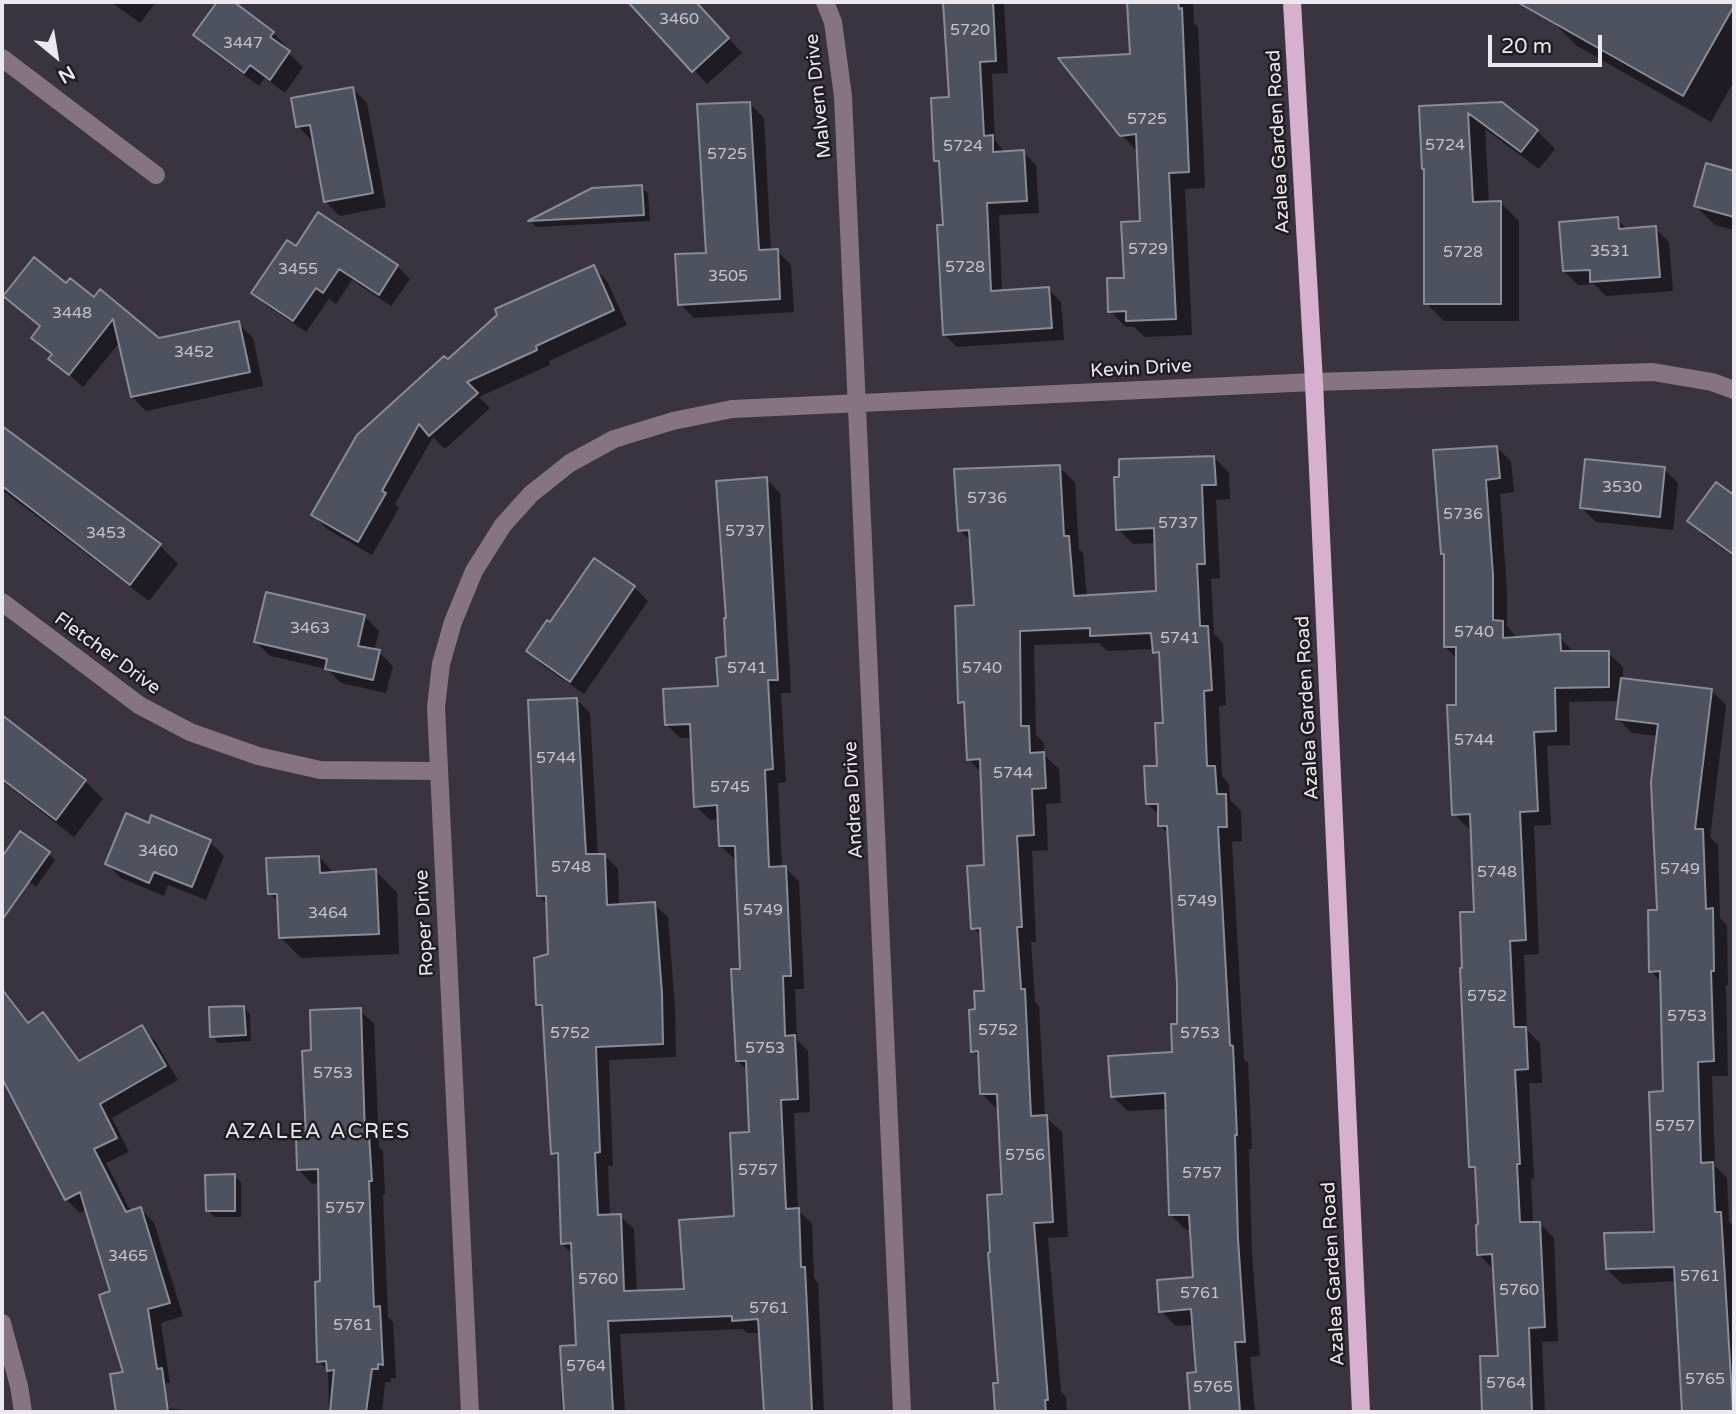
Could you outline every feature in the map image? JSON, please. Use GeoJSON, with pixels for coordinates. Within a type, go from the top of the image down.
{"type":"FeatureCollection","features":[{"type":"Feature","properties":{"kind":"main road","name":"Azalea Garden Road"},"geometry":{"type":"LineString","coordinates":[[1292,2],[1314,382],[1362,1412]]}},
{"type":"Feature","properties":{"kind":"street","name":"Malvern Drive"},"geometry":{"type":"LineString","coordinates":[[825,2],[833,22],[844,96],[847,187]]}},
{"type":"Feature","properties":{"kind":"street"},"geometry":{"type":"LineString","coordinates":[[2,58],[156,175]]}},
{"type":"Feature","properties":{"kind":"street","name":"Andrea Drive"},"geometry":{"type":"LineString","coordinates":[[847,187],[902,1412]]}},
{"type":"Feature","properties":{"kind":"street","name":"Kevin Drive"},"geometry":{"type":"LineString","coordinates":[[560,471],[614,439],[673,421],[732,410],[1314,382],[1653,372],[1713,382],[1734,390]]}},
{"type":"Feature","properties":{"kind":"street","name":"Roper Drive"},"geometry":{"type":"LineString","coordinates":[[470,1412],[436,708],[441,664],[453,622],[474,571],[503,525],[530,494],[560,471]]}},
{"type":"Feature","properties":{"kind":"street","name":"Fletcher Drive"},"geometry":{"type":"LineString","coordinates":[[2,602],[139,705],[190,732],[258,756],[320,770],[439,771]]}},
{"type":"Feature","properties":{"kind":"street"},"geometry":{"type":"LineString","coordinates":[[2,1323],[23,1412]]}},
{"type":"Feature","properties":{"kind":"building"},"geometry":{"type":"Polygon","coordinates":[[[217,2],[234,2],[274,32],[270,37],[290,51],[270,80],[250,65],[244,73],[193,35],[217,2]]]}},
{"type":"Feature","properties":{"kind":"building"},"geometry":{"type":"Polygon","coordinates":[[[628,2],[696,2],[729,38],[692,72],[628,2]]]}},
{"type":"Feature","properties":{"kind":"building"},"geometry":{"type":"Polygon","coordinates":[[[943,2],[993,2],[996,61],[980,62],[984,136],[993,135],[993,152],[1024,150],[1027,201],[987,203],[991,291],[1049,287],[1052,328],[943,335],[937,225],[943,225],[939,161],[934,161],[931,98],[949,97],[943,2]]]}},
{"type":"Feature","properties":{"kind":"building"},"geometry":{"type":"Polygon","coordinates":[[[1127,2],[1178,2],[1179,9],[1182,8],[1189,172],[1169,173],[1176,319],[1126,321],[1126,311],[1108,312],[1107,278],[1124,278],[1121,222],[1140,221],[1136,134],[1120,136],[1058,58],[1130,54],[1127,2]]]}},
{"type":"Feature","properties":{"kind":"building"},"geometry":{"type":"Polygon","coordinates":[[[1517,2],[1734,2],[1734,6],[1683,96],[1517,2]]]}},
{"type":"Feature","properties":{"kind":"building"},"geometry":{"type":"Polygon","coordinates":[[[353,87],[373,193],[324,202],[310,125],[296,127],[291,98],[353,87]]]}},
{"type":"Feature","properties":{"kind":"building"},"geometry":{"type":"Polygon","coordinates":[[[750,102],[759,250],[778,249],[780,299],[678,305],[675,254],[706,253],[697,104],[750,102]]]}},
{"type":"Feature","properties":{"kind":"building"},"geometry":{"type":"Polygon","coordinates":[[[1502,102],[1538,130],[1521,152],[1468,113],[1473,202],[1501,201],[1501,304],[1424,304],[1424,169],[1419,106],[1502,102]]]}},
{"type":"Feature","properties":{"kind":"building"},"geometry":{"type":"Polygon","coordinates":[[[1706,163],[1734,171],[1734,217],[1694,206],[1706,163]]]}},
{"type":"Feature","properties":{"kind":"building"},"geometry":{"type":"Polygon","coordinates":[[[642,185],[644,215],[528,221],[592,188],[642,185]]]}},
{"type":"Feature","properties":{"kind":"building"},"geometry":{"type":"Polygon","coordinates":[[[318,212],[398,265],[379,295],[339,269],[323,293],[316,288],[293,321],[251,293],[287,240],[296,246],[318,212]]]}},
{"type":"Feature","properties":{"kind":"building"},"geometry":{"type":"Polygon","coordinates":[[[1618,217],[1619,229],[1656,226],[1660,277],[1590,282],[1590,270],[1563,271],[1559,222],[1618,217]]]}},
{"type":"Feature","properties":{"kind":"building"},"geometry":{"type":"Polygon","coordinates":[[[34,257],[66,283],[70,278],[94,297],[100,289],[159,338],[239,321],[250,372],[131,397],[113,319],[69,375],[48,359],[52,354],[31,338],[40,326],[3,296],[34,257]]]}},
{"type":"Feature","properties":{"kind":"building"},"geometry":{"type":"Polygon","coordinates":[[[594,265],[614,310],[467,382],[478,393],[429,436],[419,424],[382,491],[386,493],[358,542],[311,515],[357,435],[444,356],[448,359],[497,315],[495,309],[594,265]]]}},
{"type":"Feature","properties":{"kind":"building"},"geometry":{"type":"Polygon","coordinates":[[[2,426],[161,544],[130,585],[2,486],[2,426]]]}},
{"type":"Feature","properties":{"kind":"building"},"geometry":{"type":"Polygon","coordinates":[[[1497,446],[1500,478],[1486,480],[1493,575],[1493,620],[1503,621],[1503,638],[1560,634],[1561,651],[1609,651],[1609,687],[1555,688],[1556,731],[1534,732],[1538,811],[1520,812],[1526,940],[1510,941],[1514,1027],[1526,1027],[1528,1069],[1515,1070],[1520,1164],[1517,1164],[1520,1222],[1540,1222],[1545,1327],[1529,1328],[1532,1412],[1482,1412],[1480,1356],[1498,1356],[1492,1254],[1477,1255],[1475,1167],[1469,1167],[1460,912],[1474,912],[1470,814],[1452,815],[1447,705],[1456,705],[1456,647],[1444,647],[1444,554],[1441,554],[1433,450],[1497,446]]]}},
{"type":"Feature","properties":{"kind":"building"},"geometry":{"type":"Polygon","coordinates":[[[1214,456],[1216,485],[1202,485],[1205,564],[1197,564],[1200,626],[1208,626],[1212,690],[1204,691],[1207,766],[1215,766],[1217,794],[1226,794],[1227,827],[1218,827],[1230,1045],[1233,1046],[1238,1239],[1245,1342],[1235,1342],[1240,1412],[1190,1412],[1187,1373],[1196,1372],[1191,1309],[1159,1312],[1157,1280],[1193,1277],[1189,1215],[1169,1215],[1165,1093],[1111,1097],[1108,1056],[1172,1052],[1171,1024],[1177,1024],[1177,984],[1167,826],[1158,826],[1158,804],[1146,804],[1144,766],[1157,766],[1155,723],[1163,723],[1159,652],[1153,653],[1151,633],[1090,636],[1090,628],[1020,631],[1021,726],[1029,726],[1030,753],[1044,752],[1046,788],[1032,789],[1034,835],[1017,836],[1022,927],[1017,927],[1021,989],[1025,989],[1031,1116],[1047,1115],[1053,1222],[1034,1223],[1048,1400],[1045,1400],[1046,1412],[995,1412],[993,1383],[998,1383],[988,1253],[987,1195],[1002,1194],[997,1094],[980,1094],[978,1051],[971,1052],[969,1010],[975,1009],[974,991],[984,991],[980,928],[971,929],[967,866],[984,865],[980,759],[967,760],[964,702],[958,703],[955,606],[974,605],[969,530],[958,531],[954,469],[1060,465],[1064,536],[1069,536],[1074,596],[1156,591],[1154,528],[1116,530],[1114,477],[1119,477],[1119,459],[1214,456]]]}},
{"type":"Feature","properties":{"kind":"building"},"geometry":{"type":"Polygon","coordinates":[[[1585,459],[1665,467],[1660,517],[1580,508],[1585,459]]]}},
{"type":"Feature","properties":{"kind":"building"},"geometry":{"type":"Polygon","coordinates":[[[767,477],[778,680],[768,680],[773,769],[765,770],[769,867],[786,866],[791,976],[783,976],[785,1036],[795,1035],[798,1099],[781,1100],[786,1209],[799,1208],[801,1267],[805,1267],[812,1412],[764,1412],[758,1319],[732,1321],[732,1316],[608,1321],[613,1412],[564,1412],[560,1346],[576,1345],[571,1243],[561,1244],[558,1153],[551,1154],[542,1005],[536,1005],[534,958],[548,954],[546,896],[537,896],[528,700],[577,698],[586,854],[605,854],[607,905],[655,902],[663,1044],[596,1047],[600,1152],[595,1153],[598,1215],[621,1214],[624,1291],[684,1289],[679,1220],[734,1216],[730,1133],[749,1132],[746,1061],[736,1061],[731,969],[740,969],[735,846],[719,846],[717,805],[694,807],[690,724],[665,725],[663,689],[718,686],[716,658],[726,656],[726,618],[716,481],[767,477]]]}},
{"type":"Feature","properties":{"kind":"building"},"geometry":{"type":"Polygon","coordinates":[[[1716,482],[1734,495],[1734,555],[1687,521],[1716,482]]]}},
{"type":"Feature","properties":{"kind":"building"},"geometry":{"type":"Polygon","coordinates":[[[594,558],[635,586],[570,682],[526,651],[547,620],[550,622],[594,558]]]}},
{"type":"Feature","properties":{"kind":"building"},"geometry":{"type":"Polygon","coordinates":[[[266,592],[365,615],[358,646],[380,650],[373,680],[325,669],[327,659],[254,642],[266,592]]]}},
{"type":"Feature","properties":{"kind":"building"},"geometry":{"type":"Polygon","coordinates":[[[1621,678],[1712,689],[1695,829],[1703,829],[1706,909],[1713,908],[1714,971],[1711,971],[1714,1061],[1698,1062],[1701,1163],[1713,1162],[1715,1212],[1721,1212],[1733,1412],[1682,1412],[1674,1267],[1606,1269],[1604,1233],[1654,1232],[1649,1092],[1663,1091],[1660,971],[1649,972],[1648,910],[1657,910],[1651,782],[1658,724],[1616,719],[1621,678]]]}},
{"type":"Feature","properties":{"kind":"building"},"geometry":{"type":"Polygon","coordinates":[[[2,715],[86,780],[56,820],[2,779],[2,715]]]}},
{"type":"Feature","properties":{"kind":"building"},"geometry":{"type":"Polygon","coordinates":[[[126,813],[149,823],[151,815],[211,840],[192,887],[154,872],[149,883],[105,864],[126,813]]]}},
{"type":"Feature","properties":{"kind":"building"},"geometry":{"type":"Polygon","coordinates":[[[20,831],[50,852],[2,920],[2,857],[20,831]]]}},
{"type":"Feature","properties":{"kind":"building"},"geometry":{"type":"Polygon","coordinates":[[[319,856],[320,873],[376,869],[379,934],[279,938],[277,894],[268,894],[266,858],[319,856]]]}},
{"type":"Feature","properties":{"kind":"building"},"geometry":{"type":"Polygon","coordinates":[[[2,989],[28,1023],[43,1012],[79,1061],[142,1025],[166,1066],[100,1104],[117,1138],[94,1149],[126,1212],[141,1207],[170,1303],[148,1309],[157,1369],[162,1368],[168,1412],[116,1412],[110,1374],[123,1372],[99,1295],[110,1291],[80,1192],[65,1200],[2,1078],[2,989]]]}},
{"type":"Feature","properties":{"kind":"building"},"geometry":{"type":"Polygon","coordinates":[[[244,1006],[246,1035],[210,1037],[209,1007],[244,1006]]]}},
{"type":"Feature","properties":{"kind":"building"},"geometry":{"type":"Polygon","coordinates":[[[361,1008],[365,1136],[369,1135],[372,1181],[369,1181],[374,1307],[380,1306],[383,1365],[378,1364],[378,1369],[372,1369],[366,1412],[330,1412],[334,1370],[327,1371],[326,1361],[317,1362],[315,1282],[320,1281],[318,1169],[297,1170],[296,1137],[306,1137],[302,1051],[311,1050],[310,1010],[361,1008]]]}},
{"type":"Feature","properties":{"kind":"building"},"geometry":{"type":"Polygon","coordinates":[[[235,1174],[235,1211],[206,1211],[205,1175],[235,1174]]]}},
{"type":"Feature","properties":{"kind":"district","name":"AZALEA ACRES"},"geometry":{"type":"Point","coordinates":[318,1132]}}]}
